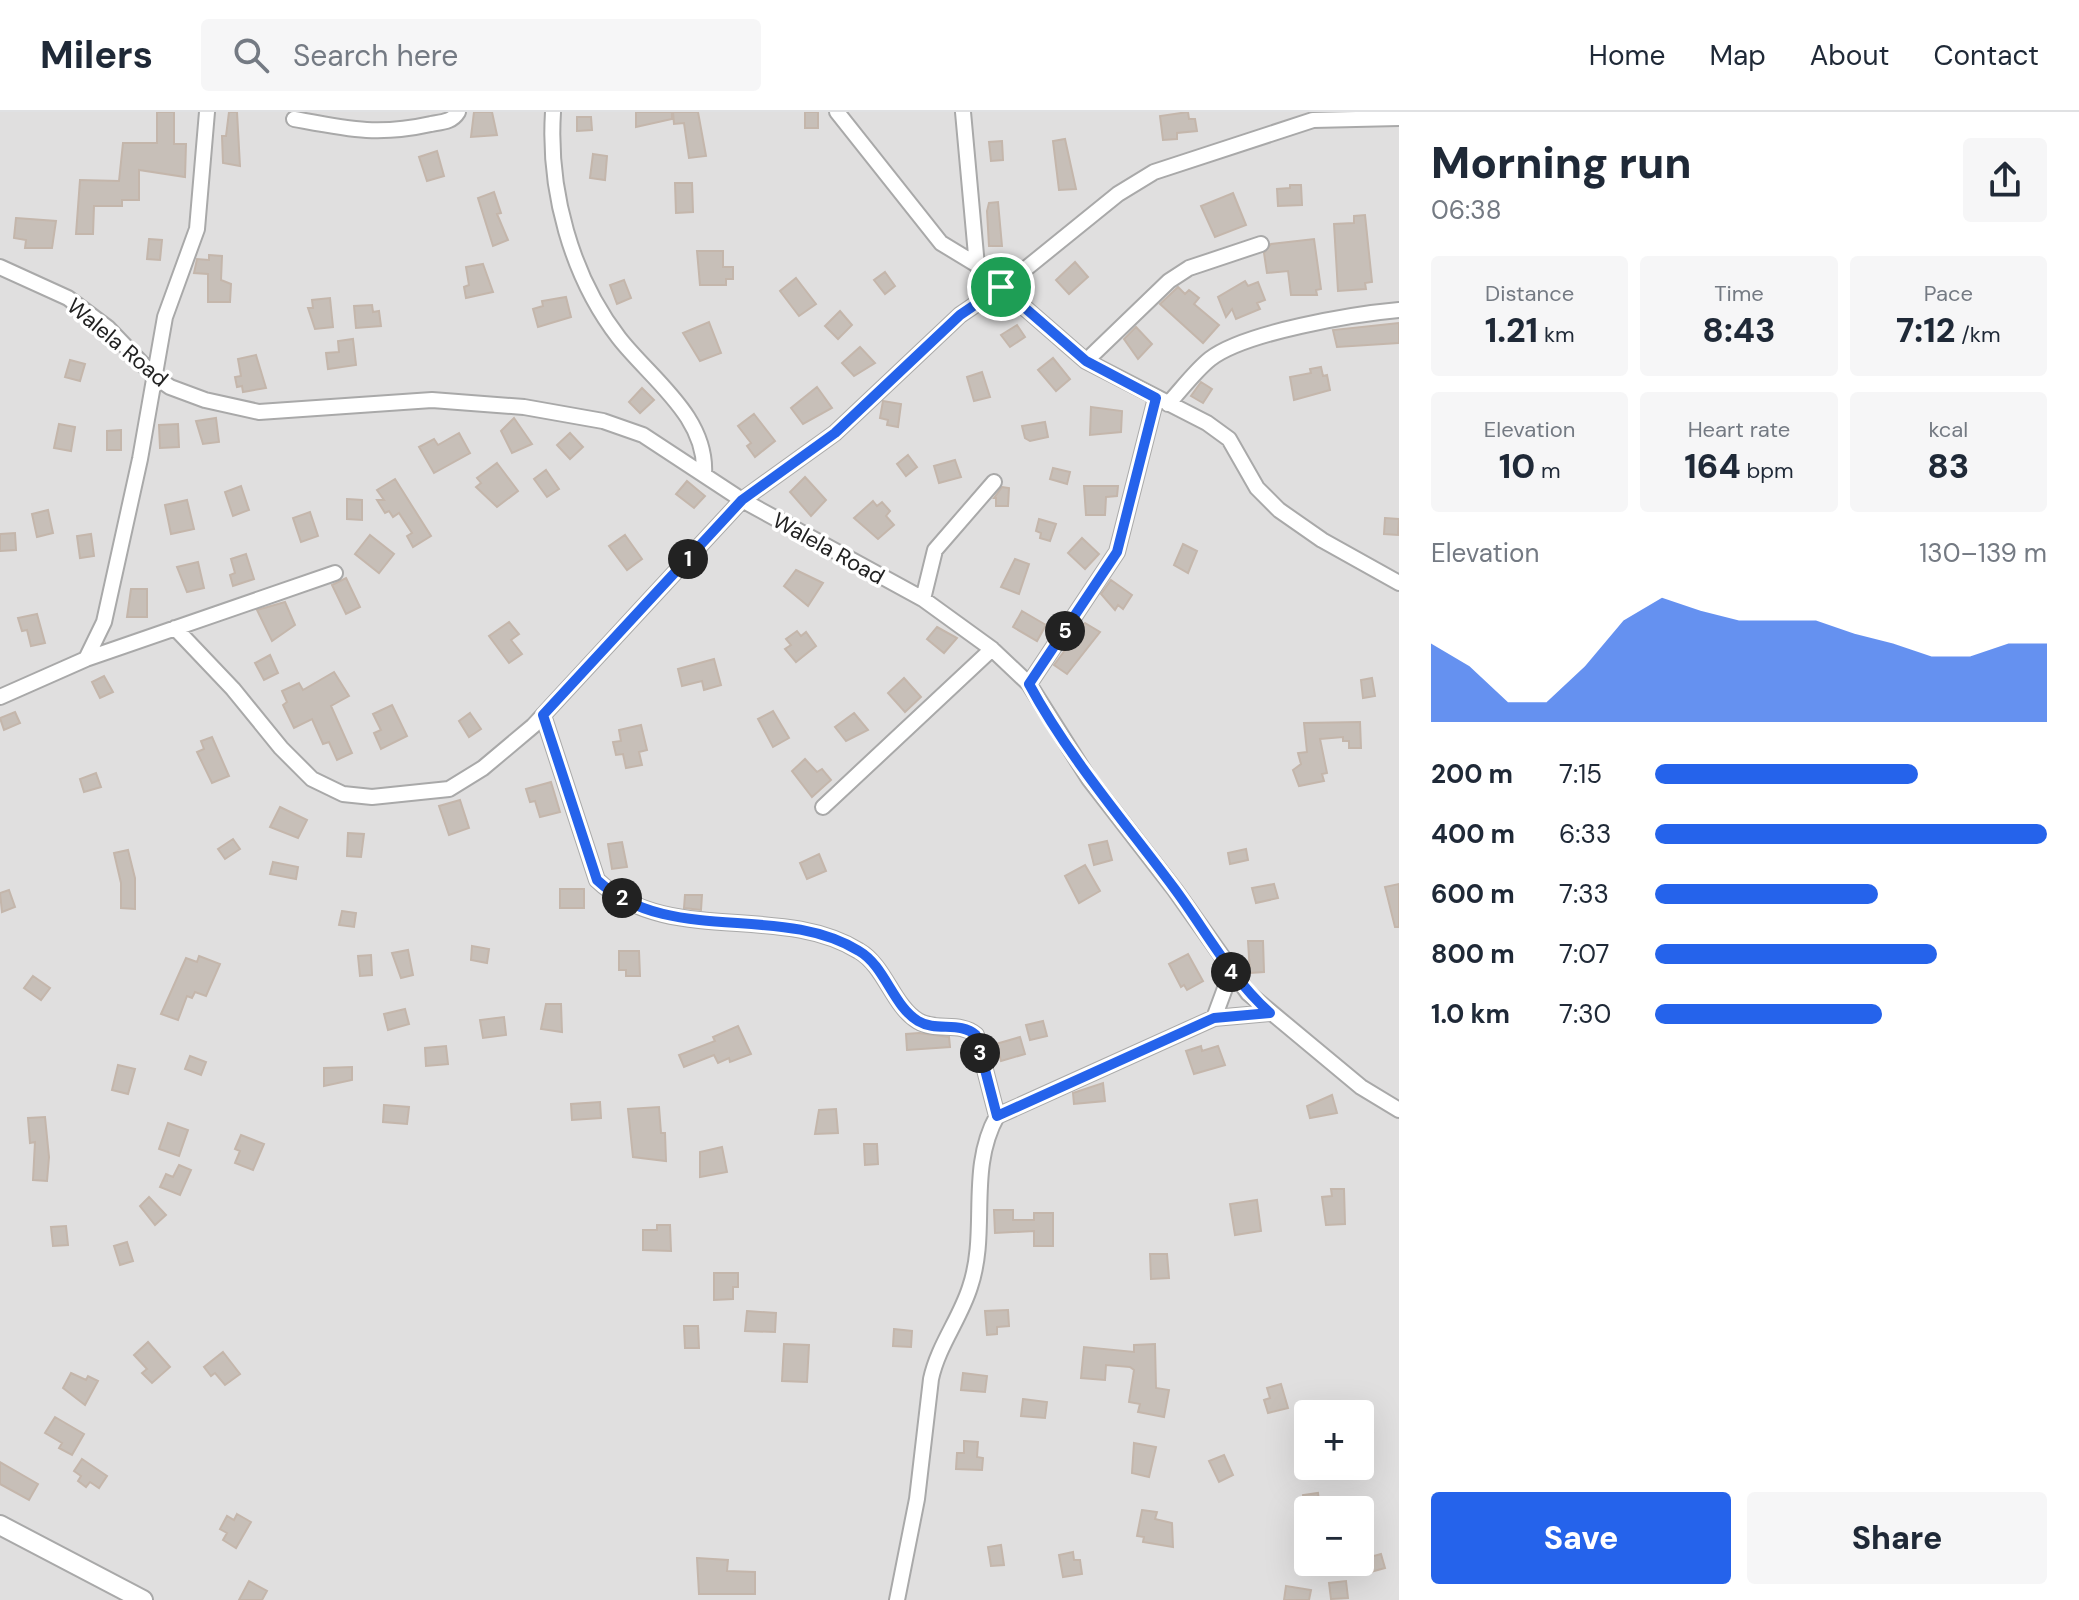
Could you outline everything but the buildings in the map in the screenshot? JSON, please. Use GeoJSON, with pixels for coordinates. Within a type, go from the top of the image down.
{"type":"FeatureCollection","features":[{"type":"Feature","properties":{"kind":"street"},"geometry":{"type":"LineString","coordinates":[[86,659],[104,622],[165,317],[197,229],[207,112]]}},
{"type":"Feature","properties":{"kind":"street"},"geometry":{"type":"LineString","coordinates":[[294,119],[373,133],[394,132],[452,120],[458,112]]}},
{"type":"Feature","properties":{"kind":"street"},"geometry":{"type":"LineString","coordinates":[[553,112],[560,212],[581,271],[618,337],[668,391],[699,438],[704,475]]}},
{"type":"Feature","properties":{"kind":"street"},"geometry":{"type":"LineString","coordinates":[[837,112],[941,243],[1004,285],[1086,361],[1207,423],[1229,439],[1257,488],[1279,510],[1322,540],[1399,583]]}},
{"type":"Feature","properties":{"kind":"street"},"geometry":{"type":"LineString","coordinates":[[963,112],[977,266]]}},
{"type":"Feature","properties":{"kind":"street"},"geometry":{"type":"LineString","coordinates":[[175,628],[312,779],[343,794],[406,795],[449,789],[483,768],[543,715],[742,500],[835,433],[960,315],[1004,285],[1118,194],[1154,172],[1313,116],[1399,118]]}},
{"type":"Feature","properties":{"kind":"street"},"geometry":{"type":"LineString","coordinates":[[1086,361],[1169,281],[1189,268],[1261,244]]}},
{"type":"Feature","properties":{"kind":"street","name":"Walela Road"},"geometry":{"type":"LineString","coordinates":[[0,267],[68,298],[108,328],[154,376],[170,387],[205,400],[259,412],[432,400],[524,407],[603,421],[643,435],[742,500],[923,599],[992,649],[1029,684],[1089,779],[1175,890],[1231,972],[1270,1013],[1361,1087],[1399,1110]]}},
{"type":"Feature","properties":{"kind":"street"},"geometry":{"type":"LineString","coordinates":[[1029,684],[1117,552],[1162,401],[1211,359],[1249,340],[1370,313],[1399,310]]}},
{"type":"Feature","properties":{"kind":"street"},"geometry":{"type":"LineString","coordinates":[[923,599],[935,550],[994,482]]}},
{"type":"Feature","properties":{"kind":"street"},"geometry":{"type":"LineString","coordinates":[[0,697],[86,659],[335,573]]}},
{"type":"Feature","properties":{"kind":"street"},"geometry":{"type":"LineString","coordinates":[[823,807],[992,649]]}},
{"type":"Feature","properties":{"kind":"street"},"geometry":{"type":"LineString","coordinates":[[543,715],[597,880],[609,891],[630,903],[682,919],[796,928],[861,952],[914,1019],[927,1026],[965,1029],[976,1035],[997,1116]]}},
{"type":"Feature","properties":{"kind":"street"},"geometry":{"type":"LineString","coordinates":[[1214,1018],[1231,972]]}},
{"type":"Feature","properties":{"kind":"street"},"geometry":{"type":"LineString","coordinates":[[897,1600],[917,1499],[931,1379],[935,1360],[970,1287],[977,1258],[980,1163],[987,1134],[997,1116],[1214,1018],[1270,1013]]}},
{"type":"Feature","properties":{"kind":"street"},"geometry":{"type":"LineString","coordinates":[[0,1525],[143,1600]]}},
{"type":"Feature","properties":{"kind":"shaded area"},"geometry":{"type":"Polygon","coordinates":[[[0,112],[1399,112],[1399,1600],[0,1600],[0,112]]]}},
{"type":"Feature","properties":{"kind":"route"},"geometry":{"type":"LineString","coordinates":[[1001,287],[1086,361],[1156,398],[1117,552],[1029,684],[1048,720],[1089,779],[1175,890],[1231,972],[1270,1013],[1214,1018],[997,1116],[976,1035],[965,1029],[927,1026],[914,1019],[861,952],[796,928],[682,919],[630,903],[609,891],[597,880],[543,715],[742,500],[835,433],[960,315],[1001,287]]}}]}
